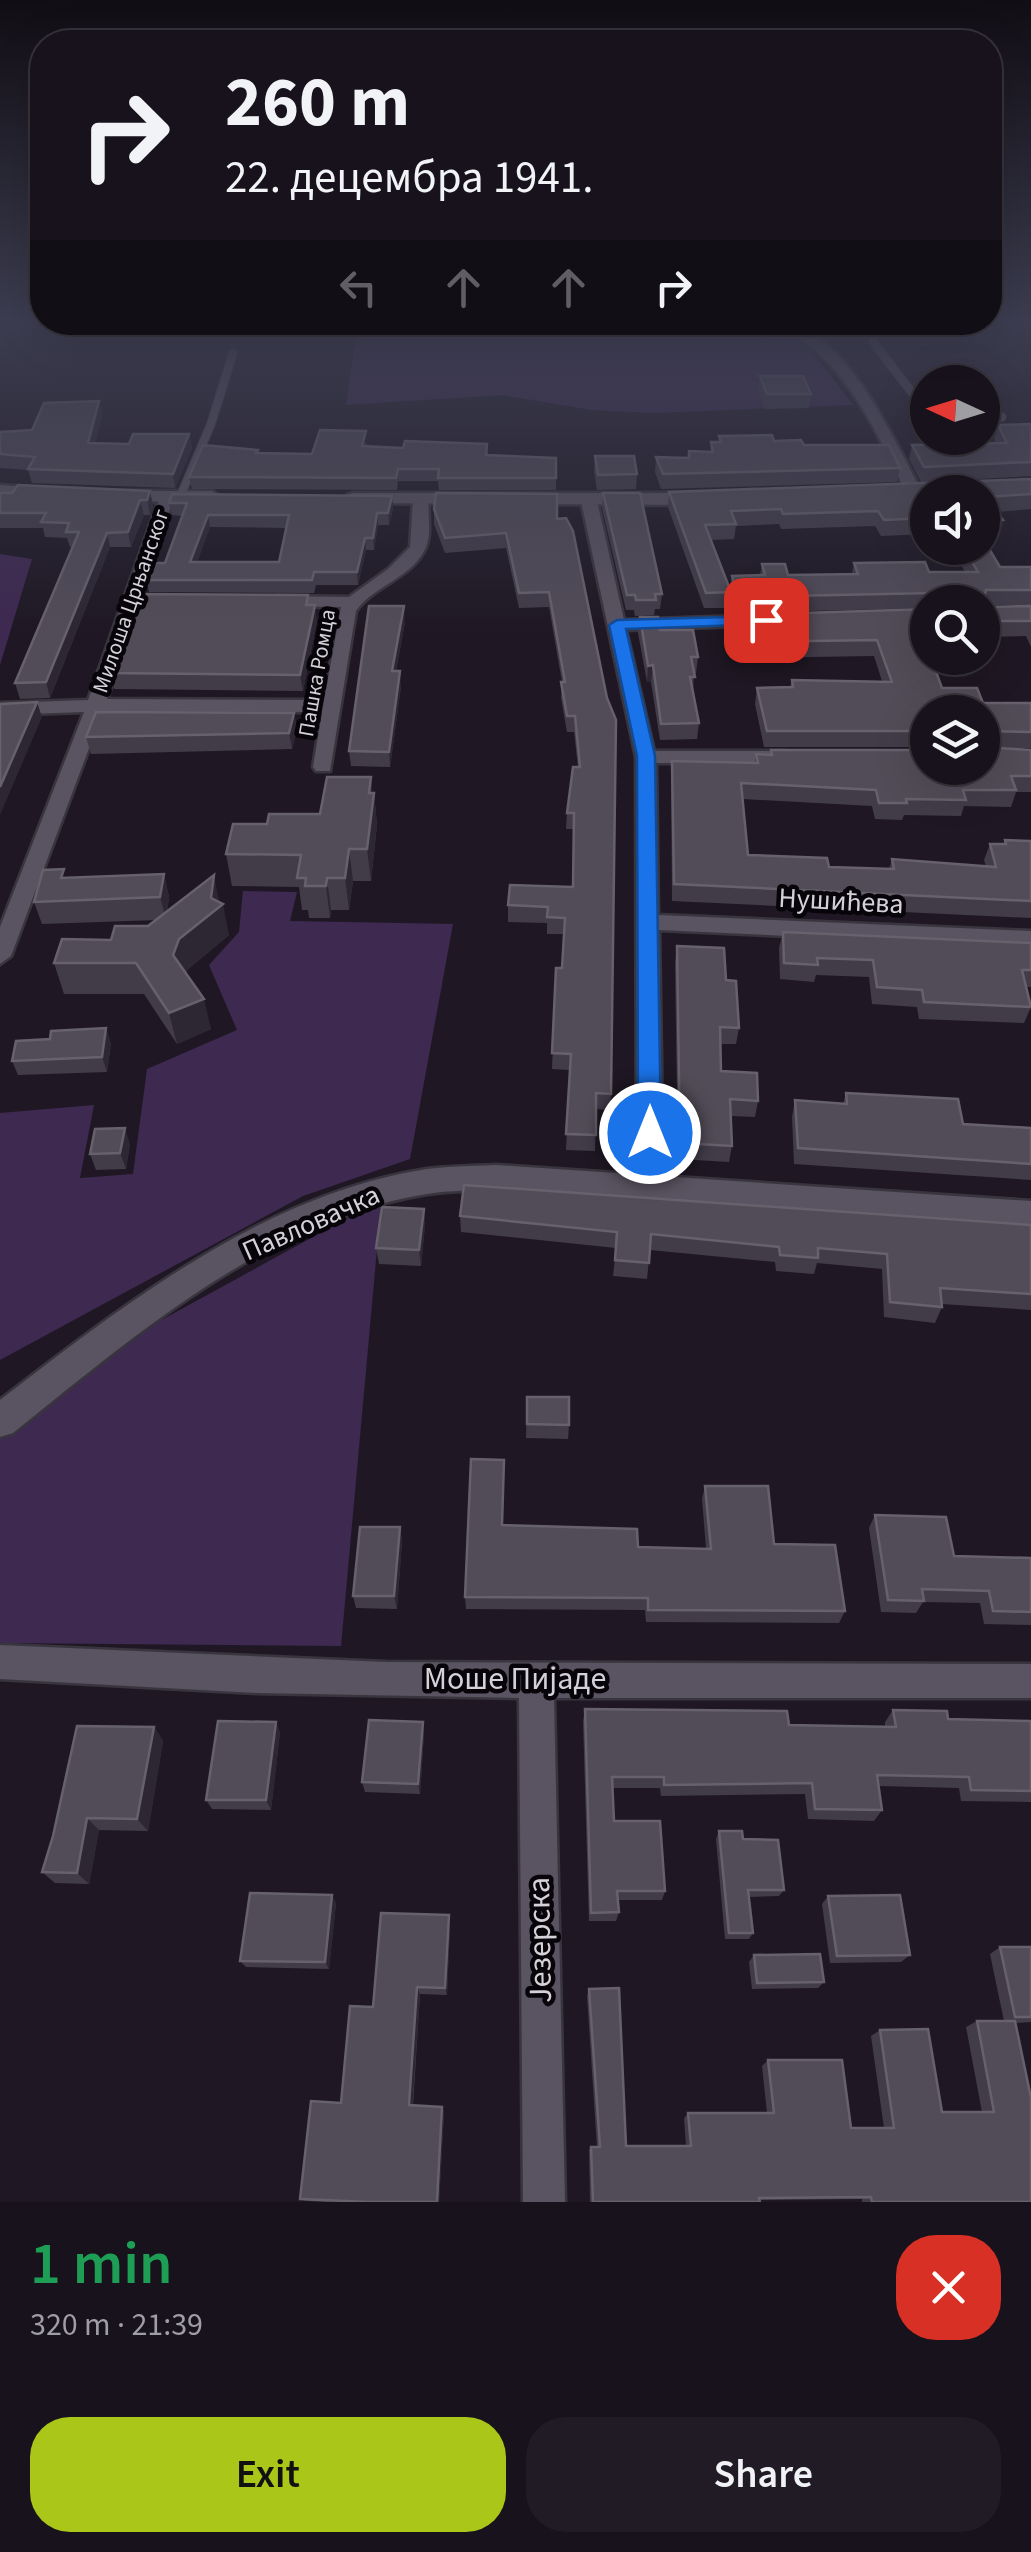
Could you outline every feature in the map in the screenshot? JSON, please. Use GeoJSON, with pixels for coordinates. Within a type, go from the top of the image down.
{"type":"FeatureCollection","features":[{"type":"Feature","properties":{"kind":"street"},"geometry":{"type":"LineString","coordinates":[[879,424],[910,483]]}},
{"type":"Feature","properties":{"kind":"street"},"geometry":{"type":"LineString","coordinates":[[0,490],[224,498]]}},
{"type":"Feature","properties":{"kind":"street","name":"Милоша Црњанског"},"geometry":{"type":"LineString","coordinates":[[0,956],[138,601],[173,497]]}},
{"type":"Feature","properties":{"kind":"street"},"geometry":{"type":"LineString","coordinates":[[322,498],[724,499]]}},
{"type":"Feature","properties":{"kind":"street","name":"Пашка Ромца"},"geometry":{"type":"LineString","coordinates":[[324,767],[331,706],[352,602],[415,552],[420,538],[420,499]]}},
{"type":"Feature","properties":{"kind":"street"},"geometry":{"type":"LineString","coordinates":[[588,501],[646,756],[650,1187]]}},
{"type":"Feature","properties":{"kind":"street"},"geometry":{"type":"LineString","coordinates":[[249,601],[352,602]]}},
{"type":"Feature","properties":{"kind":"street"},"geometry":{"type":"LineString","coordinates":[[617,625],[786,620]]}},
{"type":"Feature","properties":{"kind":"street"},"geometry":{"type":"LineString","coordinates":[[96,705],[331,706]]}},
{"type":"Feature","properties":{"kind":"street","name":"Милоша Црњанског"},"geometry":{"type":"LineString","coordinates":[[0,709],[96,705]]}},
{"type":"Feature","properties":{"kind":"street"},"geometry":{"type":"LineString","coordinates":[[646,756],[798,757]]}},
{"type":"Feature","properties":{"kind":"street","name":"Нушићева"},"geometry":{"type":"LineString","coordinates":[[648,922],[1031,939]]}},
{"type":"Feature","properties":{"kind":"street","name":"Павловачка"},"geometry":{"type":"LineString","coordinates":[[0,1421],[120,1330],[207,1272],[364,1196],[466,1176],[1031,1214]]}},
{"type":"Feature","properties":{"kind":"street","name":"Моше Пијаде"},"geometry":{"type":"LineString","coordinates":[[0,1662],[124,1672],[1031,1681]]}},
{"type":"Feature","properties":{"kind":"street","name":"Језерска"},"geometry":{"type":"LineString","coordinates":[[536,1679],[544,2202]]}},
{"type":"Feature","properties":{"kind":"lane"},"geometry":{"type":"LineString","coordinates":[[173,497],[211,424]]}},
{"type":"Feature","properties":{"kind":"shaded area"},"geometry":{"type":"Polygon","coordinates":[[[0,554],[32,559],[0,665],[0,554]]]}},
{"type":"Feature","properties":{"kind":"shaded area"},"geometry":{"type":"Polygon","coordinates":[[[243,891],[297,892],[290,921],[453,924],[410,1159],[303,1196],[0,1360],[0,1113],[94,1105],[80,1178],[133,1174],[147,1069],[237,1030],[209,965],[239,932],[243,891]]]}},
{"type":"Feature","properties":{"kind":"shaded area"},"geometry":{"type":"Polygon","coordinates":[[[381,1205],[341,1646],[0,1643],[0,1435],[125,1340],[355,1214],[381,1205]]]}},
{"type":"Feature","properties":{"kind":"building"},"geometry":{"type":"Polygon","coordinates":[[[35,424],[93,424],[88,443],[129,444],[133,434],[189,434],[173,474],[28,469],[35,457],[0,454],[0,432],[32,430],[35,424]]]}},
{"type":"Feature","properties":{"kind":"building"},"geometry":{"type":"Polygon","coordinates":[[[1031,424],[1031,462],[924,467],[917,455],[1000,455],[1000,443],[1007,443],[1000,425],[1031,424]]]}},
{"type":"Feature","properties":{"kind":"building"},"geometry":{"type":"Polygon","coordinates":[[[320,430],[366,431],[362,446],[403,448],[405,441],[487,444],[486,455],[556,458],[556,478],[438,478],[439,469],[398,469],[396,478],[189,477],[203,445],[258,450],[256,453],[312,454],[320,430]]]}},
{"type":"Feature","properties":{"kind":"building"},"geometry":{"type":"Polygon","coordinates":[[[772,435],[774,441],[801,440],[804,445],[889,445],[900,468],[663,474],[656,457],[689,458],[689,451],[713,452],[711,442],[721,442],[719,436],[772,435]]]}},
{"type":"Feature","properties":{"kind":"building"},"geometry":{"type":"Polygon","coordinates":[[[595,456],[634,456],[637,474],[598,475],[595,456]]]}},
{"type":"Feature","properties":{"kind":"building"},"geometry":{"type":"Polygon","coordinates":[[[1031,479],[1031,494],[1000,496],[1000,480],[1031,479]]]}},
{"type":"Feature","properties":{"kind":"building"},"geometry":{"type":"Polygon","coordinates":[[[910,483],[910,519],[884,520],[878,511],[731,511],[736,524],[705,525],[731,592],[706,593],[669,492],[910,483]]]}},
{"type":"Feature","properties":{"kind":"building"},"geometry":{"type":"Polygon","coordinates":[[[18,485],[150,491],[147,500],[140,500],[128,532],[107,533],[46,682],[15,683],[79,532],[66,532],[69,523],[41,522],[46,513],[0,513],[0,493],[12,493],[18,485]]]}},
{"type":"Feature","properties":{"kind":"building"},"geometry":{"type":"Polygon","coordinates":[[[436,493],[557,494],[557,519],[566,518],[573,531],[607,698],[616,720],[611,1094],[596,1093],[596,1135],[566,1134],[571,1054],[552,1053],[556,968],[562,968],[565,918],[547,917],[548,907],[508,905],[510,885],[573,887],[574,813],[567,813],[573,767],[580,767],[575,716],[567,716],[549,592],[519,593],[506,533],[445,538],[434,509],[436,493]]]}},
{"type":"Feature","properties":{"kind":"building"},"geometry":{"type":"Polygon","coordinates":[[[603,493],[640,493],[662,594],[655,594],[656,600],[636,600],[635,595],[627,595],[603,493]]]}},
{"type":"Feature","properties":{"kind":"building"},"geometry":{"type":"Polygon","coordinates":[[[172,494],[392,496],[388,513],[377,513],[373,538],[365,538],[357,572],[314,572],[312,580],[146,580],[154,563],[165,563],[187,503],[169,503],[172,494]],[[208,515],[190,562],[279,562],[289,515],[208,515]]]}},
{"type":"Feature","properties":{"kind":"building"},"geometry":{"type":"Polygon","coordinates":[[[910,562],[926,565],[929,572],[978,572],[974,565],[1031,567],[1031,590],[1000,590],[1000,585],[910,585],[910,594],[737,597],[732,576],[765,575],[762,564],[785,564],[788,575],[858,574],[854,563],[910,562]]]}},
{"type":"Feature","properties":{"kind":"building"},"geometry":{"type":"Polygon","coordinates":[[[138,594],[308,595],[306,605],[315,605],[300,675],[110,673],[138,594]]]}},
{"type":"Feature","properties":{"kind":"building"},"geometry":{"type":"Polygon","coordinates":[[[369,606],[404,606],[392,671],[400,671],[389,752],[349,751],[369,606]]]}},
{"type":"Feature","properties":{"kind":"building"},"geometry":{"type":"Polygon","coordinates":[[[1031,606],[1031,621],[1000,621],[1000,607],[1031,606]]]}},
{"type":"Feature","properties":{"kind":"building"},"geometry":{"type":"Polygon","coordinates":[[[910,610],[910,675],[937,675],[942,688],[977,688],[980,695],[910,695],[910,731],[767,731],[757,688],[793,687],[792,680],[892,682],[877,640],[748,642],[741,615],[910,610]]]}},
{"type":"Feature","properties":{"kind":"building"},"geometry":{"type":"Polygon","coordinates":[[[640,617],[658,617],[660,630],[693,630],[698,657],[691,657],[695,677],[690,677],[699,723],[661,724],[653,665],[648,666],[640,617]]]}},
{"type":"Feature","properties":{"kind":"building"},"geometry":{"type":"Polygon","coordinates":[[[37,702],[0,787],[0,704],[37,702]]]}},
{"type":"Feature","properties":{"kind":"building"},"geometry":{"type":"Polygon","coordinates":[[[1000,703],[1031,703],[1031,732],[1000,731],[1000,703]]]}},
{"type":"Feature","properties":{"kind":"building"},"geometry":{"type":"Polygon","coordinates":[[[96,712],[294,713],[289,733],[86,737],[96,712]]]}},
{"type":"Feature","properties":{"kind":"building"},"geometry":{"type":"Polygon","coordinates":[[[1000,748],[1031,750],[1031,776],[1011,776],[1016,790],[963,790],[966,800],[906,799],[907,803],[879,803],[876,790],[741,783],[748,855],[827,858],[829,867],[894,869],[892,859],[996,867],[990,844],[1031,841],[1031,901],[674,884],[672,761],[758,763],[756,754],[772,755],[771,750],[910,750],[910,785],[1000,785],[1000,748]]]}},
{"type":"Feature","properties":{"kind":"building"},"geometry":{"type":"Polygon","coordinates":[[[327,777],[371,777],[369,793],[374,793],[367,849],[349,849],[345,878],[327,878],[326,886],[305,886],[306,878],[297,878],[301,855],[226,854],[233,824],[267,824],[269,814],[320,814],[327,777]]]}},
{"type":"Feature","properties":{"kind":"building"},"geometry":{"type":"Polygon","coordinates":[[[64,869],[61,878],[164,874],[160,897],[34,902],[43,870],[64,869]]]}},
{"type":"Feature","properties":{"kind":"building"},"geometry":{"type":"Polygon","coordinates":[[[214,875],[211,898],[223,904],[179,939],[173,955],[204,999],[169,1013],[136,963],[54,963],[62,939],[111,940],[115,926],[148,926],[214,875]]]}},
{"type":"Feature","properties":{"kind":"building"},"geometry":{"type":"Polygon","coordinates":[[[783,932],[1031,943],[1031,970],[1022,970],[1031,1007],[924,1002],[922,990],[877,987],[873,960],[817,958],[818,965],[784,963],[783,932]]]}},
{"type":"Feature","properties":{"kind":"building"},"geometry":{"type":"Polygon","coordinates":[[[677,946],[724,948],[726,980],[736,981],[739,1028],[720,1027],[721,1071],[757,1073],[758,1101],[730,1099],[732,1146],[680,1143],[677,946]]]}},
{"type":"Feature","properties":{"kind":"building"},"geometry":{"type":"Polygon","coordinates":[[[106,1028],[102,1057],[12,1061],[16,1041],[50,1039],[51,1031],[106,1028]]]}},
{"type":"Feature","properties":{"kind":"building"},"geometry":{"type":"Polygon","coordinates":[[[846,1093],[958,1099],[963,1124],[1031,1128],[1031,1164],[798,1148],[795,1100],[847,1104],[846,1093]]]}},
{"type":"Feature","properties":{"kind":"building"},"geometry":{"type":"Polygon","coordinates":[[[125,1128],[120,1153],[90,1154],[95,1129],[125,1128]]]}},
{"type":"Feature","properties":{"kind":"building"},"geometry":{"type":"Polygon","coordinates":[[[464,1185],[1031,1225],[1031,1294],[940,1288],[942,1307],[890,1302],[887,1254],[818,1248],[818,1258],[780,1255],[779,1247],[651,1234],[649,1263],[615,1260],[617,1232],[460,1216],[464,1185]]]}},
{"type":"Feature","properties":{"kind":"building"},"geometry":{"type":"Polygon","coordinates":[[[382,1207],[424,1209],[419,1250],[376,1248],[382,1207]]]}},
{"type":"Feature","properties":{"kind":"building"},"geometry":{"type":"Polygon","coordinates":[[[527,1397],[569,1397],[569,1425],[527,1424],[527,1397]]]}},
{"type":"Feature","properties":{"kind":"building"},"geometry":{"type":"Polygon","coordinates":[[[471,1459],[504,1460],[502,1525],[637,1529],[638,1547],[711,1549],[705,1486],[768,1486],[774,1544],[835,1545],[845,1611],[648,1610],[648,1598],[465,1597],[471,1459]]]}},
{"type":"Feature","properties":{"kind":"building"},"geometry":{"type":"Polygon","coordinates":[[[875,1515],[946,1517],[954,1556],[1031,1558],[1031,1612],[993,1611],[989,1591],[922,1589],[924,1601],[888,1600],[875,1515]]]}},
{"type":"Feature","properties":{"kind":"building"},"geometry":{"type":"Polygon","coordinates":[[[360,1527],[400,1527],[394,1596],[353,1596],[360,1527]]]}},
{"type":"Feature","properties":{"kind":"building"},"geometry":{"type":"Polygon","coordinates":[[[585,1709],[787,1711],[789,1725],[896,1727],[893,1710],[947,1711],[948,1719],[1031,1721],[1031,1791],[971,1790],[969,1777],[877,1775],[882,1810],[815,1809],[812,1783],[664,1785],[664,1777],[612,1777],[614,1821],[660,1821],[665,1891],[617,1891],[619,1912],[591,1913],[585,1709]]]}},
{"type":"Feature","properties":{"kind":"building"},"geometry":{"type":"Polygon","coordinates":[[[369,1720],[423,1722],[418,1784],[362,1782],[369,1720]]]}},
{"type":"Feature","properties":{"kind":"building"},"geometry":{"type":"Polygon","coordinates":[[[218,1721],[276,1722],[266,1800],[206,1800],[218,1721]]]}},
{"type":"Feature","properties":{"kind":"building"},"geometry":{"type":"Polygon","coordinates":[[[77,1726],[154,1727],[137,1819],[87,1818],[77,1873],[42,1872],[53,1836],[77,1726]]]}},
{"type":"Feature","properties":{"kind":"building"},"geometry":{"type":"Polygon","coordinates":[[[719,1831],[742,1831],[743,1839],[778,1840],[784,1890],[748,1890],[753,1933],[729,1933],[719,1831]]]}},
{"type":"Feature","properties":{"kind":"building"},"geometry":{"type":"Polygon","coordinates":[[[250,1893],[332,1895],[325,1962],[240,1961],[250,1893]]]}},
{"type":"Feature","properties":{"kind":"building"},"geometry":{"type":"Polygon","coordinates":[[[900,1895],[910,1955],[837,1956],[828,1896],[900,1895]]]}},
{"type":"Feature","properties":{"kind":"building"},"geometry":{"type":"Polygon","coordinates":[[[381,1913],[449,1915],[445,1988],[417,1987],[409,2105],[442,2107],[437,2202],[300,2199],[311,2101],[341,2103],[350,2006],[373,2007],[381,1913]]]}},
{"type":"Feature","properties":{"kind":"building"},"geometry":{"type":"Polygon","coordinates":[[[1000,1947],[1031,1947],[1031,2017],[1015,2017],[1000,1947]]]}},
{"type":"Feature","properties":{"kind":"building"},"geometry":{"type":"Polygon","coordinates":[[[820,1954],[824,1982],[757,1983],[754,1955],[820,1954]]]}},
{"type":"Feature","properties":{"kind":"building"},"geometry":{"type":"Polygon","coordinates":[[[619,1988],[626,2146],[691,2146],[688,2113],[774,2113],[768,2060],[842,2060],[851,2128],[894,2128],[880,2030],[928,2029],[942,2112],[994,2112],[977,2021],[1015,2021],[1031,2098],[1031,2202],[872,2202],[871,2197],[759,2198],[760,2202],[593,2202],[591,2147],[600,2147],[589,1989],[619,1988]]]}},
{"type":"Feature","properties":{"kind":"route"},"geometry":{"type":"LineString","coordinates":[[650,1133],[646,756],[617,625],[766,620]]}}]}
